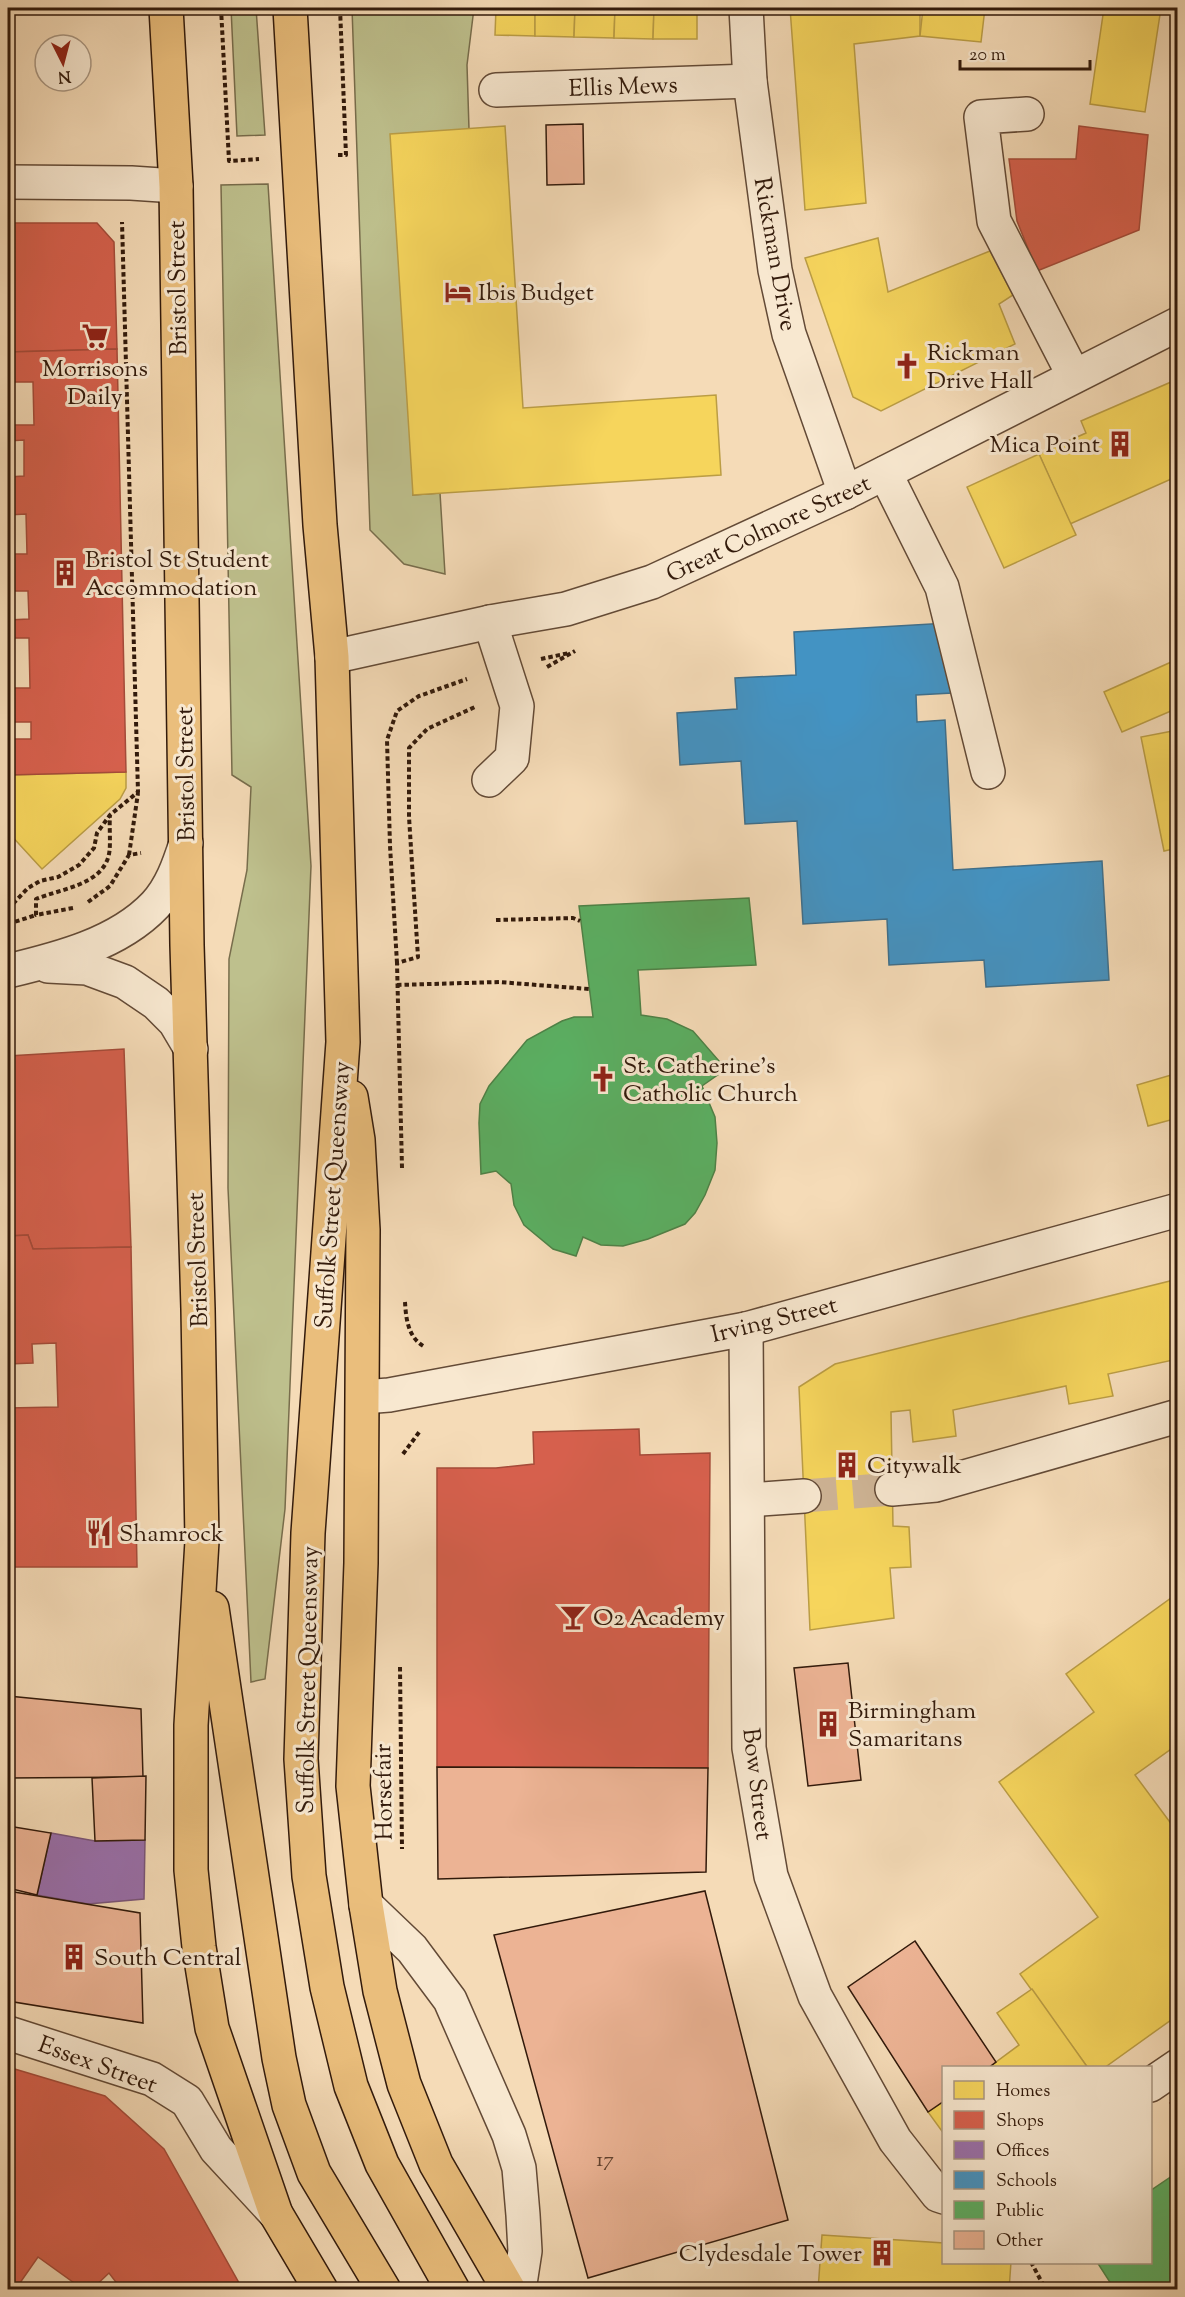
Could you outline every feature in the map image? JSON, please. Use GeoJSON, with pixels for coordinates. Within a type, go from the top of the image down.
{"type":"FeatureCollection","features":[{"type":"Feature","properties":{"kind":"highway","name":"Bristol Street"},"geometry":{"type":"LineString","coordinates":[[166,8],[176,186],[186,841],[202,1541]]}},
{"type":"Feature","properties":{"kind":"highway"},"geometry":{"type":"LineString","coordinates":[[290,8],[320,525],[332,657],[343,1042],[358,1140],[363,1230],[361,1563],[353,1786],[366,1905],[380,1991],[404,2084],[436,2164],[509,2289]]}},
{"type":"Feature","properties":{"kind":"highway","name":"Suffolk Street Queensway"},"geometry":{"type":"LineString","coordinates":[[343,1042],[308,1533],[301,1759],[309,1876],[327,1987],[351,2086],[382,2164],[453,2289]]}},
{"type":"Feature","properties":{"kind":"highway"},"geometry":{"type":"LineString","coordinates":[[202,1541],[191,1725],[191,1870],[199,1947],[212,2028],[276,2214],[321,2289]]}},
{"type":"Feature","properties":{"kind":"highway"},"geometry":{"type":"LineString","coordinates":[[202,1541],[271,2006],[289,2104],[314,2173],[384,2289]]}},
{"type":"Feature","properties":{"kind":"street","name":"Rickman Drive"},"geometry":{"type":"LineString","coordinates":[[746,8],[750,81],[775,270],[789,334],[845,493]]}},
{"type":"Feature","properties":{"kind":"street","name":"Ellis Mews"},"geometry":{"type":"LineString","coordinates":[[496,90],[750,81]]}},
{"type":"Feature","properties":{"kind":"street"},"geometry":{"type":"LineString","coordinates":[[1027,114],[981,117],[994,220],[1074,376]]}},
{"type":"Feature","properties":{"kind":"street"},"geometry":{"type":"LineString","coordinates":[[8,182],[176,186]]}},
{"type":"Feature","properties":{"kind":"street","name":"Great Colmore Street"},"geometry":{"type":"LineString","coordinates":[[332,657],[490,622],[566,609],[652,582],[845,493],[1178,324]]}},
{"type":"Feature","properties":{"kind":"street"},"geometry":{"type":"LineString","coordinates":[[885,473],[942,587],[988,772]]}},
{"type":"Feature","properties":{"kind":"street"},"geometry":{"type":"LineString","coordinates":[[489,780],[512,758],[517,706],[490,622]]}},
{"type":"Feature","properties":{"kind":"street"},"geometry":{"type":"LineString","coordinates":[[19,968],[84,949],[123,929],[155,905],[175,874],[186,841]]}},
{"type":"Feature","properties":{"kind":"street"},"geometry":{"type":"LineString","coordinates":[[19,968],[87,968],[124,982],[156,1003],[175,1022],[190,1049]]}},
{"type":"Feature","properties":{"kind":"street","name":"Irving Street"},"geometry":{"type":"LineString","coordinates":[[363,1397],[389,1395],[746,1329],[1178,1210]]}},
{"type":"Feature","properties":{"kind":"street","name":"Bow Street"},"geometry":{"type":"LineString","coordinates":[[746,1329],[749,1748],[771,1876],[815,1996],[895,2140],[941,2196]]}},
{"type":"Feature","properties":{"kind":"street"},"geometry":{"type":"LineString","coordinates":[[892,1488],[936,1485],[1178,1416]]}},
{"type":"Feature","properties":{"kind":"street"},"geometry":{"type":"LineString","coordinates":[[748,1500],[804,1496]]}},
{"type":"Feature","properties":{"kind":"street"},"geometry":{"type":"LineString","coordinates":[[366,1905],[412,1949],[450,2000],[509,2135],[519,2168],[523,2214],[525,2251],[519,2289]]}},
{"type":"Feature","properties":{"kind":"street","name":"Essex Street"},"geometry":{"type":"LineString","coordinates":[[8,2033],[152,2079],[187,2101],[216,2149],[276,2214]]}},
{"type":"Feature","properties":{"kind":"street"},"geometry":{"type":"LineString","coordinates":[[1152,2084],[1178,2066]]}},
{"type":"Feature","properties":{"kind":"path"},"geometry":{"type":"LineString","coordinates":[[8,924],[36,915],[81,907],[110,886],[129,855],[138,792],[120,184]]}},
{"type":"Feature","properties":{"kind":"path"},"geometry":{"type":"LineString","coordinates":[[546,668],[575,651]]}},
{"type":"Feature","properties":{"kind":"path"},"geometry":{"type":"LineString","coordinates":[[402,1171],[398,985],[387,740],[397,711],[419,696],[467,679]]}},
{"type":"Feature","properties":{"kind":"path"},"geometry":{"type":"LineString","coordinates":[[397,963],[418,957],[409,817],[409,748],[427,729],[478,705]]}},
{"type":"Feature","properties":{"kind":"path"},"geometry":{"type":"LineString","coordinates":[[8,909],[28,888],[40,881],[58,877],[79,865],[94,848],[97,833],[110,815],[138,792]]}},
{"type":"Feature","properties":{"kind":"path"},"geometry":{"type":"LineString","coordinates":[[36,915],[36,898],[81,885],[100,870],[109,855],[110,815]]}},
{"type":"Feature","properties":{"kind":"path"},"geometry":{"type":"LineString","coordinates":[[129,855],[141,853]]}},
{"type":"Feature","properties":{"kind":"path"},"geometry":{"type":"LineString","coordinates":[[496,920],[573,918],[580,921]]}},
{"type":"Feature","properties":{"kind":"path"},"geometry":{"type":"LineString","coordinates":[[398,985],[499,982],[589,989]]}},
{"type":"Feature","properties":{"kind":"path"},"geometry":{"type":"LineString","coordinates":[[405,1292],[408,1327],[420,1344],[430,1349]]}},
{"type":"Feature","properties":{"kind":"path"},"geometry":{"type":"LineString","coordinates":[[401,1462],[404,1452],[423,1428]]}},
{"type":"Feature","properties":{"kind":"path","name":"Horsefair"},"geometry":{"type":"LineString","coordinates":[[400,1661],[402,1852]]}},
{"type":"Feature","properties":{"kind":"path"},"geometry":{"type":"LineString","coordinates":[[1032,2264],[1046,2289]]}},
{"type":"Feature","properties":{"kind":"green space"},"geometry":{"type":"Polygon","coordinates":[[[231,8],[256,8],[265,135],[237,136],[231,8]]]}},
{"type":"Feature","properties":{"kind":"green space"},"geometry":{"type":"Polygon","coordinates":[[[352,8],[474,8],[467,65],[469,129],[413,495],[440,493],[445,574],[404,564],[370,530],[352,8]]]}},
{"type":"Feature","properties":{"kind":"green space"},"geometry":{"type":"Polygon","coordinates":[[[268,184],[311,866],[285,1509],[265,1679],[251,1682],[228,1188],[229,959],[247,870],[251,787],[232,775],[221,185],[268,184]]]}},
{"type":"Feature","properties":{"kind":"building: Homes"},"geometry":{"type":"Polygon","coordinates":[[[496,8],[535,8],[535,36],[495,35],[496,8]]]}},
{"type":"Feature","properties":{"kind":"building: Homes"},"geometry":{"type":"Polygon","coordinates":[[[535,8],[575,8],[574,37],[535,36],[535,8]]]}},
{"type":"Feature","properties":{"kind":"building: Homes"},"geometry":{"type":"Polygon","coordinates":[[[575,8],[615,8],[614,38],[574,37],[575,8]]]}},
{"type":"Feature","properties":{"kind":"building: Homes"},"geometry":{"type":"Polygon","coordinates":[[[615,8],[654,8],[653,39],[614,38],[615,8]]]}},
{"type":"Feature","properties":{"kind":"building: Homes"},"geometry":{"type":"Polygon","coordinates":[[[654,8],[697,8],[697,39],[653,39],[654,8]]]}},
{"type":"Feature","properties":{"kind":"building: Homes"},"geometry":{"type":"Polygon","coordinates":[[[790,8],[920,8],[920,36],[854,44],[866,203],[805,210],[790,8]]]}},
{"type":"Feature","properties":{"kind":"building: Homes"},"geometry":{"type":"Polygon","coordinates":[[[923,8],[985,8],[981,42],[920,36],[923,8]]]}},
{"type":"Feature","properties":{"kind":"building: Homes"},"geometry":{"type":"Polygon","coordinates":[[[1104,8],[1161,8],[1145,112],[1090,104],[1104,8]]]}},
{"type":"Feature","properties":{"kind":"building: Homes","name":"Ibis Budget"},"geometry":{"type":"Polygon","coordinates":[[[505,126],[523,408],[716,395],[721,475],[413,495],[390,134],[505,126]]]}},
{"type":"Feature","properties":{"kind":"building: Homes"},"geometry":{"type":"Polygon","coordinates":[[[878,238],[888,292],[990,251],[1013,295],[999,304],[1015,344],[881,411],[853,397],[805,258],[878,238]]]}},
{"type":"Feature","properties":{"kind":"building: Homes","name":"Mica Point"},"geometry":{"type":"Polygon","coordinates":[[[1178,379],[1178,476],[1070,524],[1039,454],[1086,433],[1081,421],[1178,379]]]}},
{"type":"Feature","properties":{"kind":"building: Homes","name":"Mica Point"},"geometry":{"type":"Polygon","coordinates":[[[1039,454],[1076,535],[1004,568],[967,487],[1039,454]]]}},
{"type":"Feature","properties":{"kind":"building: Homes"},"geometry":{"type":"Polygon","coordinates":[[[1178,659],[1178,708],[1122,732],[1104,692],[1178,659]]]}},
{"type":"Feature","properties":{"kind":"building: Homes"},"geometry":{"type":"Polygon","coordinates":[[[1178,730],[1178,848],[1164,851],[1141,737],[1178,730]]]}},
{"type":"Feature","properties":{"kind":"building: Homes"},"geometry":{"type":"Polygon","coordinates":[[[126,772],[126,788],[120,799],[42,869],[8,832],[8,775],[126,772]]]}},
{"type":"Feature","properties":{"kind":"building: Homes"},"geometry":{"type":"Polygon","coordinates":[[[1178,1073],[1178,1118],[1148,1126],[1137,1085],[1178,1073]]]}},
{"type":"Feature","properties":{"kind":"building: Homes","name":"Citywalk"},"geometry":{"type":"Polygon","coordinates":[[[1178,1279],[1178,1359],[1108,1374],[1113,1396],[1069,1404],[1066,1386],[953,1410],[956,1436],[913,1442],[910,1410],[891,1412],[893,1526],[909,1527],[911,1567],[890,1568],[894,1618],[810,1630],[799,1387],[835,1364],[1178,1279]]]}},
{"type":"Feature","properties":{"kind":"building: Homes"},"geometry":{"type":"Polygon","coordinates":[[[1178,1593],[1178,1744],[1135,1775],[1178,1833],[1178,2015],[1107,2066],[1087,2066],[1020,1974],[1098,1917],[999,1782],[1094,1712],[1066,1674],[1178,1593]]]}},
{"type":"Feature","properties":{"kind":"building: Homes"},"geometry":{"type":"Polygon","coordinates":[[[1032,1989],[1087,2066],[991,2066],[1019,2045],[997,2013],[1032,1989]]]}},
{"type":"Feature","properties":{"kind":"building: Homes"},"geometry":{"type":"Polygon","coordinates":[[[942,2102],[942,2131],[928,2112],[942,2102]]]}},
{"type":"Feature","properties":{"kind":"building: Homes","name":"Clydesdale Tower"},"geometry":{"type":"Polygon","coordinates":[[[822,2235],[942,2243],[942,2264],[1011,2264],[1009,2290],[818,2290],[822,2235]]]}},
{"type":"Feature","properties":{"kind":"building: Shops"},"geometry":{"type":"Polygon","coordinates":[[[1079,126],[1148,135],[1139,230],[1037,271],[1017,221],[1009,159],[1076,159],[1079,126]]]}},
{"type":"Feature","properties":{"kind":"building: Shops"},"geometry":{"type":"Polygon","coordinates":[[[8,223],[97,223],[114,242],[117,349],[8,352],[8,223]]]}},
{"type":"Feature","properties":{"kind":"building: Shops","name":"Bristol St Student Accommodation"},"geometry":{"type":"Polygon","coordinates":[[[117,349],[126,772],[8,775],[8,739],[31,739],[31,722],[9,722],[8,688],[30,688],[29,638],[8,638],[8,620],[29,619],[28,591],[8,591],[8,554],[27,554],[26,514],[8,515],[8,477],[24,476],[24,440],[8,441],[8,425],[34,425],[33,382],[8,382],[8,352],[117,349]]]}},
{"type":"Feature","properties":{"kind":"building: Shops"},"geometry":{"type":"Polygon","coordinates":[[[124,1049],[131,1247],[33,1249],[28,1235],[8,1236],[8,1056],[124,1049]]]}},
{"type":"Feature","properties":{"kind":"building: Shops"},"geometry":{"type":"Polygon","coordinates":[[[28,1235],[33,1249],[131,1247],[137,1567],[8,1567],[8,1408],[58,1407],[56,1343],[32,1344],[33,1363],[8,1364],[8,1236],[28,1235]]]}},
{"type":"Feature","properties":{"kind":"building: Shops","name":"O2 Academy"},"geometry":{"type":"Polygon","coordinates":[[[639,1429],[640,1455],[710,1453],[708,1768],[437,1767],[437,1468],[496,1468],[534,1464],[533,1432],[639,1429]]]}},
{"type":"Feature","properties":{"kind":"building: Shops"},"geometry":{"type":"Polygon","coordinates":[[[8,2067],[105,2096],[164,2149],[243,2290],[164,2290],[160,2283],[152,2290],[122,2290],[109,2273],[91,2290],[84,2290],[38,2257],[15,2290],[8,2284],[8,2067]]]}},
{"type":"Feature","properties":{"kind":"building: Shops"},"geometry":{"type":"Polygon","coordinates":[[[1178,2098],[1178,2113],[1170,2103],[1178,2098]]]}},
{"type":"Feature","properties":{"kind":"building: Offices"},"geometry":{"type":"Polygon","coordinates":[[[51,1833],[95,1841],[145,1840],[144,1899],[88,1904],[37,1895],[51,1833]]]}},
{"type":"Feature","properties":{"kind":"building: Schools"},"geometry":{"type":"Polygon","coordinates":[[[948,623],[952,693],[916,695],[917,722],[945,720],[953,870],[1102,861],[1109,980],[986,987],[984,960],[889,965],[887,919],[803,924],[797,821],[745,824],[741,761],[680,765],[677,713],[737,709],[735,678],[796,675],[794,632],[948,623]]]}},
{"type":"Feature","properties":{"kind":"building: Public","name":"St. Catherine's Catholic Church"},"geometry":{"type":"Polygon","coordinates":[[[749,898],[756,965],[638,970],[641,1015],[667,1019],[693,1031],[726,1069],[702,1086],[715,1117],[717,1143],[715,1170],[695,1213],[685,1224],[623,1246],[601,1245],[583,1237],[576,1256],[553,1249],[524,1225],[514,1205],[511,1184],[496,1171],[481,1174],[480,1104],[489,1086],[527,1040],[562,1021],[574,1017],[593,1017],[579,906],[749,898]]]}},
{"type":"Feature","properties":{"kind":"building: Public"},"geometry":{"type":"Polygon","coordinates":[[[1175,2174],[1178,2178],[1178,2290],[1115,2290],[1098,2264],[1152,2264],[1152,2190],[1175,2174]]]}},
{"type":"Feature","properties":{"kind":"building: Other"},"geometry":{"type":"Polygon","coordinates":[[[583,124],[584,184],[547,185],[546,125],[583,124]]]}},
{"type":"Feature","properties":{"kind":"building: Other","name":"Birmingham Samaritans"},"geometry":{"type":"Polygon","coordinates":[[[848,1663],[861,1780],[808,1786],[794,1668],[848,1663]]]}},
{"type":"Feature","properties":{"kind":"building: Other"},"geometry":{"type":"Polygon","coordinates":[[[8,1696],[141,1709],[143,1777],[8,1778],[8,1696]]]}},
{"type":"Feature","properties":{"kind":"building: Other"},"geometry":{"type":"Polygon","coordinates":[[[437,1767],[708,1768],[706,1872],[438,1879],[437,1767]]]}},
{"type":"Feature","properties":{"kind":"building: Other"},"geometry":{"type":"Polygon","coordinates":[[[146,1776],[145,1840],[95,1841],[92,1778],[146,1776]]]}},
{"type":"Feature","properties":{"kind":"building: Other"},"geometry":{"type":"Polygon","coordinates":[[[8,1826],[51,1833],[37,1895],[8,1888],[8,1826]]]}},
{"type":"Feature","properties":{"kind":"building: Other","name":"South Central"},"geometry":{"type":"Polygon","coordinates":[[[8,1891],[140,1913],[143,2023],[8,2001],[8,1891]]]}},
{"type":"Feature","properties":{"kind":"building: Other"},"geometry":{"type":"Polygon","coordinates":[[[705,1891],[788,2220],[588,2278],[494,1935],[705,1891]]]}},
{"type":"Feature","properties":{"kind":"building: Other"},"geometry":{"type":"Polygon","coordinates":[[[915,1941],[996,2062],[991,2066],[942,2066],[942,2102],[928,2112],[848,1987],[915,1941]]]}},
{"type":"Feature","properties":{"kind":"tunnel"},"geometry":{"type":"LineString","coordinates":[[804,1496],[892,1489]]}},
{"type":"Feature","properties":{"kind":"place","name":"Ibis Budget"},"geometry":{"type":"Point","coordinates":[458,292]}},
{"type":"Feature","properties":{"kind":"place","name":"Morrisons Daily"},"geometry":{"type":"Point","coordinates":[95,336]}},
{"type":"Feature","properties":{"kind":"place","name":"Rickman Drive Hall"},"geometry":{"type":"Point","coordinates":[907,366]}},
{"type":"Feature","properties":{"kind":"place","name":"Mica Point"},"geometry":{"type":"Point","coordinates":[1120,444]}},
{"type":"Feature","properties":{"kind":"place","name":"Bristol St Student Accommodation"},"geometry":{"type":"Point","coordinates":[65,573]}},
{"type":"Feature","properties":{"kind":"place","name":"St. Catherine's Catholic Church"},"geometry":{"type":"Point","coordinates":[603,1079]}},
{"type":"Feature","properties":{"kind":"place","name":"Citywalk"},"geometry":{"type":"Point","coordinates":[847,1465]}},
{"type":"Feature","properties":{"kind":"place","name":"Shamrock"},"geometry":{"type":"Point","coordinates":[99,1533]}},
{"type":"Feature","properties":{"kind":"place","name":"O2 Academy"},"geometry":{"type":"Point","coordinates":[573,1617]}},
{"type":"Feature","properties":{"kind":"place","name":"Birmingham Samaritans"},"geometry":{"type":"Point","coordinates":[828,1724]}},
{"type":"Feature","properties":{"kind":"place","name":"South Central"},"geometry":{"type":"Point","coordinates":[74,1957]}},
{"type":"Feature","properties":{"kind":"place","name":"Clydesdale Tower"},"geometry":{"type":"Point","coordinates":[882,2253]}}]}
